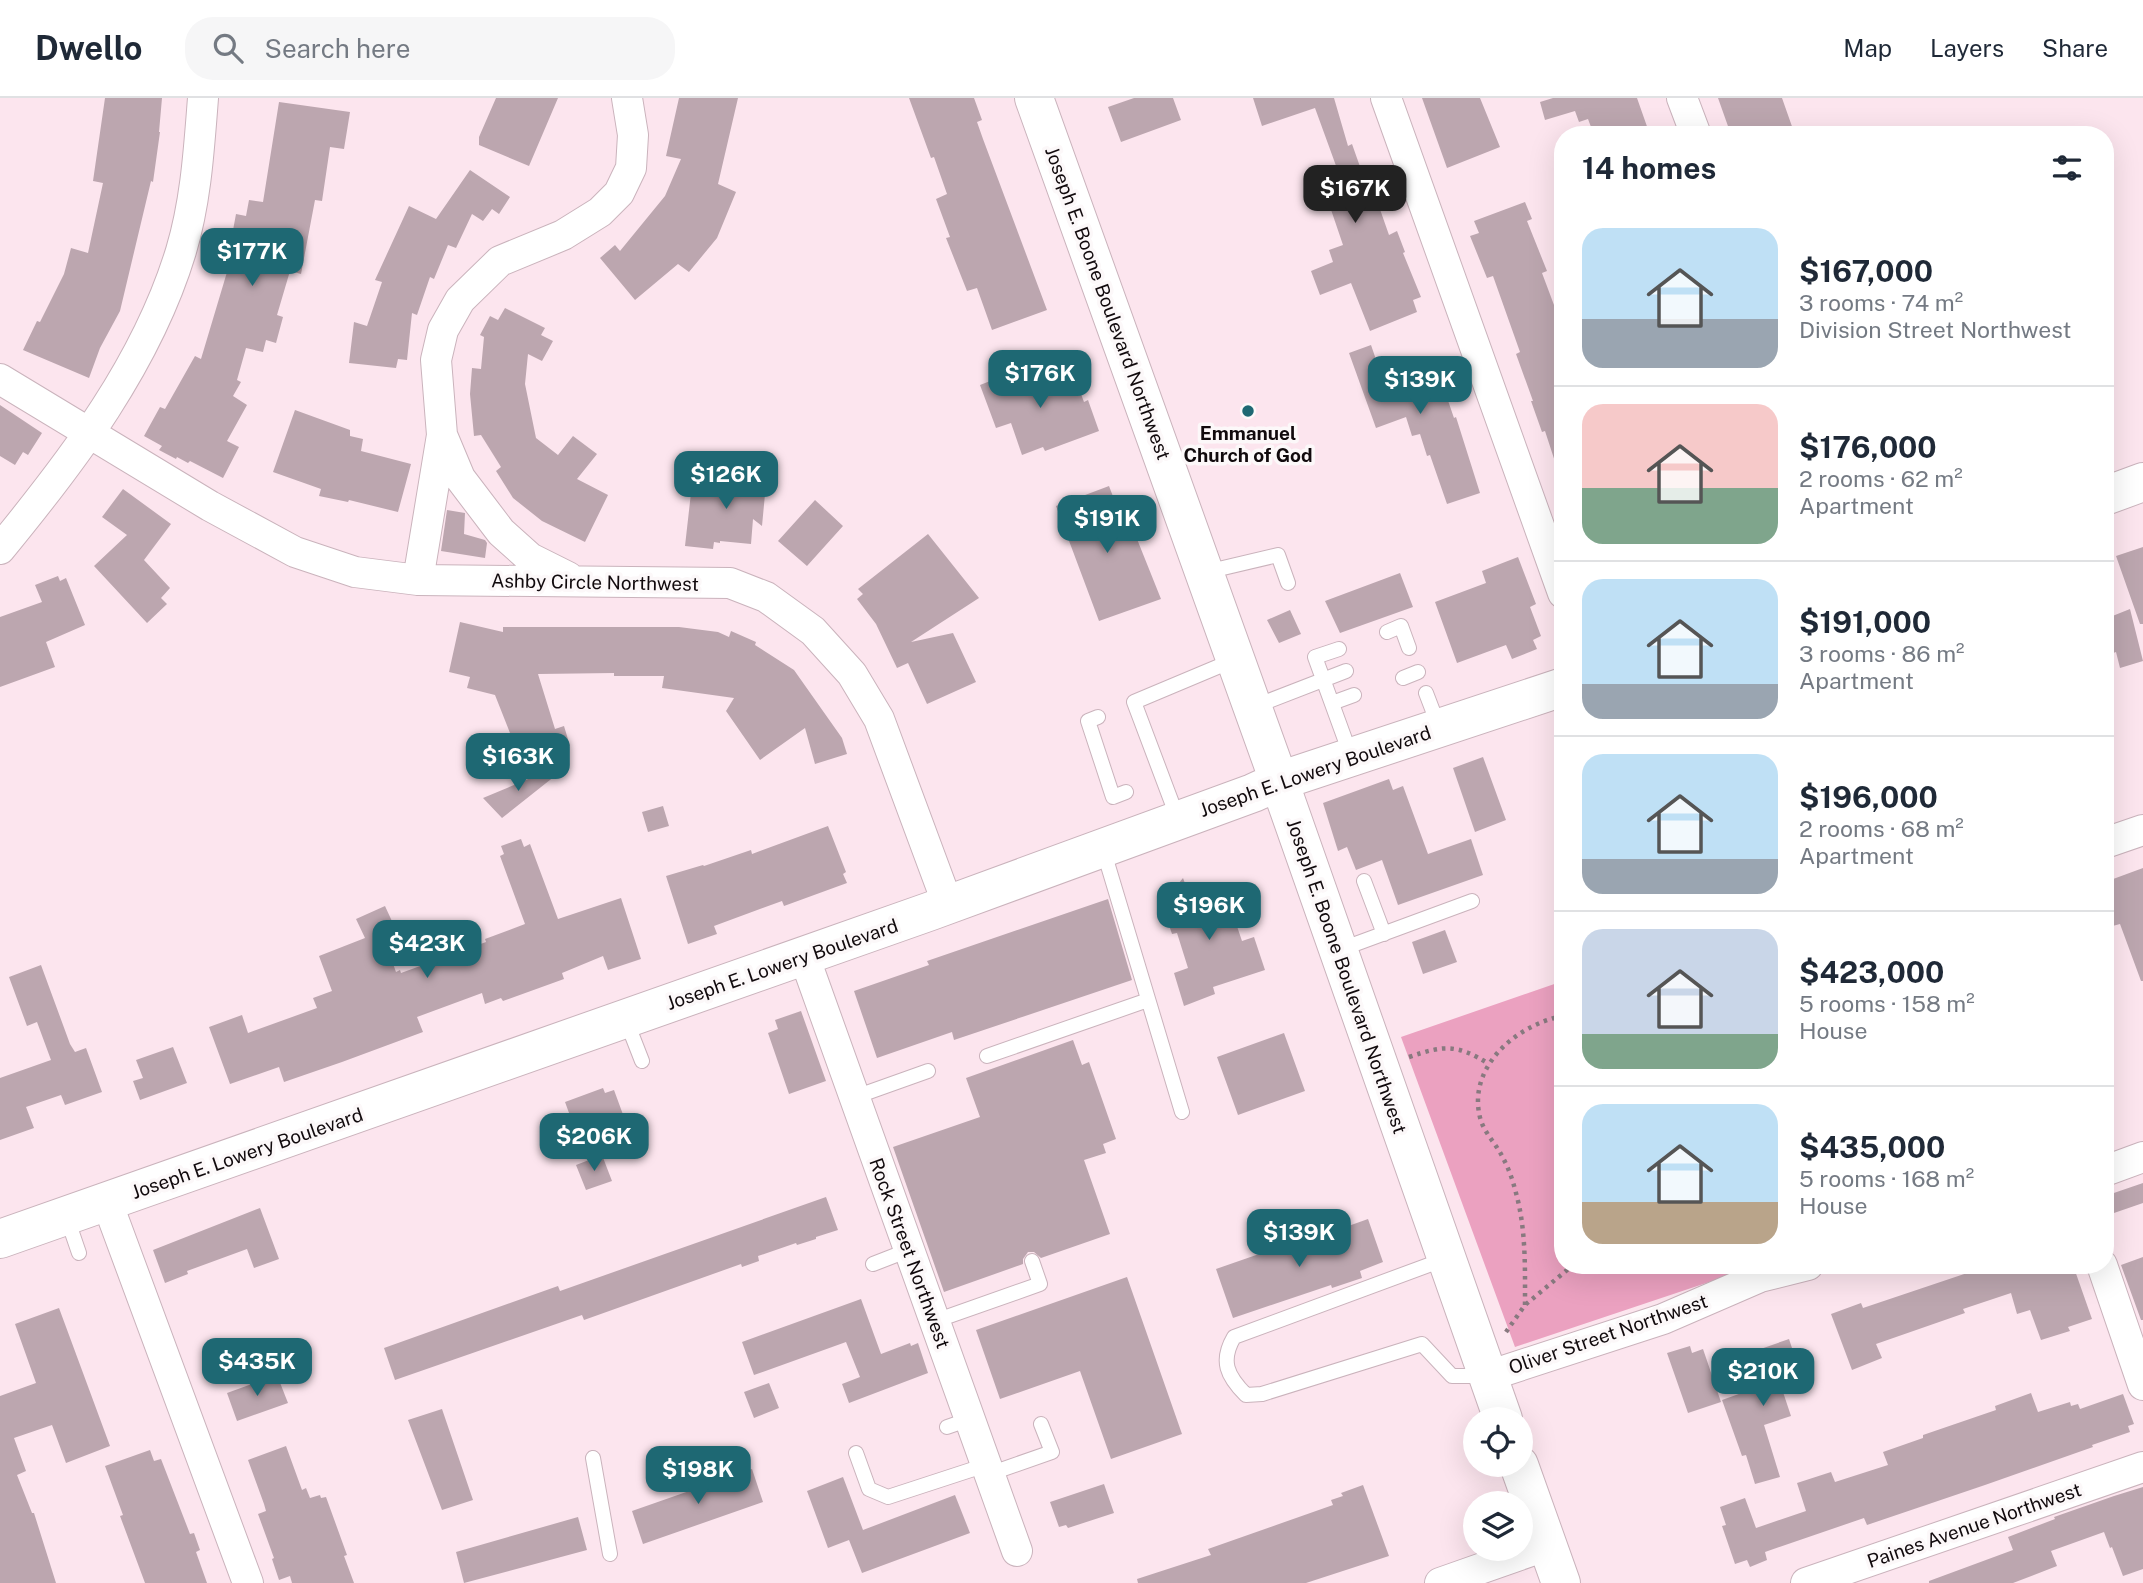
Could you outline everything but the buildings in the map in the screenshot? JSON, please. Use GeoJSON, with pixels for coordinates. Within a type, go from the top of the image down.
{"type":"FeatureCollection","features":[{"type":"Feature","properties":{"kind":"main road","name":"Joseph E. Boone Boulevard Northwest"},"geometry":{"type":"LineString","coordinates":[[1035,98],[1499,1407]]}},
{"type":"Feature","properties":{"kind":"main road"},"geometry":{"type":"LineString","coordinates":[[2114,493],[2143,482]]}},
{"type":"Feature","properties":{"kind":"main road","name":"Joseph E. Lowery Boulevard"},"geometry":{"type":"LineString","coordinates":[[0,1239],[948,905],[1253,793],[1279,781],[1351,757],[1433,711],[1554,689]]}},
{"type":"Feature","properties":{"kind":"main road"},"geometry":{"type":"LineString","coordinates":[[1523,1477],[1561,1583]]}},
{"type":"Feature","properties":{"kind":"street"},"geometry":{"type":"LineString","coordinates":[[0,549],[90,433],[136,358],[161,308],[178,261],[195,187],[204,98]]}},
{"type":"Feature","properties":{"kind":"street"},"geometry":{"type":"LineString","coordinates":[[418,580],[442,435],[436,360],[443,330],[460,300],[500,261],[563,235],[600,212],[619,193],[631,168],[633,135],[627,98]]}},
{"type":"Feature","properties":{"kind":"street"},"geometry":{"type":"LineString","coordinates":[[1386,98],[1554,568]]}},
{"type":"Feature","properties":{"kind":"street"},"geometry":{"type":"LineString","coordinates":[[1682,98],[1693,126]]}},
{"type":"Feature","properties":{"kind":"street","name":"Ashby Circle Northwest"},"geometry":{"type":"LineString","coordinates":[[0,379],[210,506],[295,552],[355,572],[418,580],[730,583],[766,597],[813,631],[852,674],[879,719],[948,905]]}},
{"type":"Feature","properties":{"kind":"street"},"geometry":{"type":"LineString","coordinates":[[442,435],[460,478],[501,533],[530,558],[575,580]]}},
{"type":"Feature","properties":{"kind":"street"},"geometry":{"type":"LineString","coordinates":[[2114,841],[2143,830]]}},
{"type":"Feature","properties":{"kind":"street","name":"Rock Street Northwest"},"geometry":{"type":"LineString","coordinates":[[804,956],[935,1321],[958,1423],[988,1469],[1017,1550]]}},
{"type":"Feature","properties":{"kind":"street"},"geometry":{"type":"LineString","coordinates":[[2114,1168],[2143,1157]]}},
{"type":"Feature","properties":{"kind":"street"},"geometry":{"type":"LineString","coordinates":[[107,1202],[248,1583]]}},
{"type":"Feature","properties":{"kind":"street","name":"Oliver Street Northwest"},"geometry":{"type":"LineString","coordinates":[[1488,1376],[1663,1319],[1772,1274]]}},
{"type":"Feature","properties":{"kind":"street"},"geometry":{"type":"LineString","coordinates":[[2105,1274],[2143,1385]]}},
{"type":"Feature","properties":{"kind":"street","name":"Paines Avenue Northwest"},"geometry":{"type":"LineString","coordinates":[[1805,1583],[2143,1467]]}},
{"type":"Feature","properties":{"kind":"street"},"geometry":{"type":"LineString","coordinates":[[1440,1583],[1548,1545]]}},
{"type":"Feature","properties":{"kind":"lane"},"geometry":{"type":"LineString","coordinates":[[1204,573],[1278,555],[1288,583]]}},
{"type":"Feature","properties":{"kind":"lane"},"geometry":{"type":"LineString","coordinates":[[1387,632],[1401,626],[1409,648]]}},
{"type":"Feature","properties":{"kind":"lane"},"geometry":{"type":"LineString","coordinates":[[1339,649],[1315,657],[1351,757]]}},
{"type":"Feature","properties":{"kind":"lane"},"geometry":{"type":"LineString","coordinates":[[1178,819],[1157,781],[1129,705],[1236,660]]}},
{"type":"Feature","properties":{"kind":"lane"},"geometry":{"type":"LineString","coordinates":[[1252,707],[1346,671]]}},
{"type":"Feature","properties":{"kind":"lane"},"geometry":{"type":"LineString","coordinates":[[1403,678],[1418,672]]}},
{"type":"Feature","properties":{"kind":"lane"},"geometry":{"type":"LineString","coordinates":[[1332,703],[1354,695]]}},
{"type":"Feature","properties":{"kind":"lane"},"geometry":{"type":"LineString","coordinates":[[1098,717],[1088,721],[1101,742],[1111,770],[1112,797],[1126,792]]}},
{"type":"Feature","properties":{"kind":"lane"},"geometry":{"type":"LineString","coordinates":[[1102,847],[1182,1112]]}},
{"type":"Feature","properties":{"kind":"lane"},"geometry":{"type":"LineString","coordinates":[[1364,881],[1384,934]]}},
{"type":"Feature","properties":{"kind":"lane"},"geometry":{"type":"LineString","coordinates":[[1338,950],[1472,901]]}},
{"type":"Feature","properties":{"kind":"lane"},"geometry":{"type":"LineString","coordinates":[[988,1056],[1148,1000]]}},
{"type":"Feature","properties":{"kind":"lane"},"geometry":{"type":"LineString","coordinates":[[626,1019],[642,1061]]}},
{"type":"Feature","properties":{"kind":"lane"},"geometry":{"type":"LineString","coordinates":[[855,1097],[928,1071]]}},
{"type":"Feature","properties":{"kind":"lane"},"geometry":{"type":"LineString","coordinates":[[66,1216],[79,1253]]}},
{"type":"Feature","properties":{"kind":"lane"},"geometry":{"type":"LineString","coordinates":[[873,1264],[909,1250]]}},
{"type":"Feature","properties":{"kind":"lane"},"geometry":{"type":"LineString","coordinates":[[1446,1258],[1234,1337],[1227,1349],[1227,1369],[1235,1384],[1246,1395],[1262,1394],[1422,1344],[1452,1376],[1488,1376]]}},
{"type":"Feature","properties":{"kind":"lane"},"geometry":{"type":"LineString","coordinates":[[935,1321],[1040,1284],[1032,1261]]}},
{"type":"Feature","properties":{"kind":"lane"},"geometry":{"type":"LineString","coordinates":[[856,1452],[869,1489],[888,1497],[1052,1452],[1041,1424]]}},
{"type":"Feature","properties":{"kind":"lane"},"geometry":{"type":"LineString","coordinates":[[593,1458],[610,1554]]}},
{"type":"Feature","properties":{"kind":"path"},"geometry":{"type":"LineString","coordinates":[[1525,1305],[1524,1251],[1518,1197],[1502,1156],[1481,1121],[1478,1098],[1480,1084],[1489,1064],[1502,1048],[1527,1029],[1554,1019]]}},
{"type":"Feature","properties":{"kind":"path"},"geometry":{"type":"LineString","coordinates":[[1405,1058],[1436,1048],[1446,1048],[1464,1051],[1489,1064]]}},
{"type":"Feature","properties":{"kind":"path"},"geometry":{"type":"LineString","coordinates":[[1506,1332],[1525,1305],[1562,1274]]}},
{"type":"Feature","properties":{"kind":"shaded area"},"geometry":{"type":"Polygon","coordinates":[[[1554,984],[1554,1274],[1733,1274],[1515,1347],[1401,1037],[1554,984]]]}},
{"type":"Feature","properties":{"kind":"place","name":"Emmanuel Church of God"},"geometry":{"type":"Point","coordinates":[1248,411]}}]}
